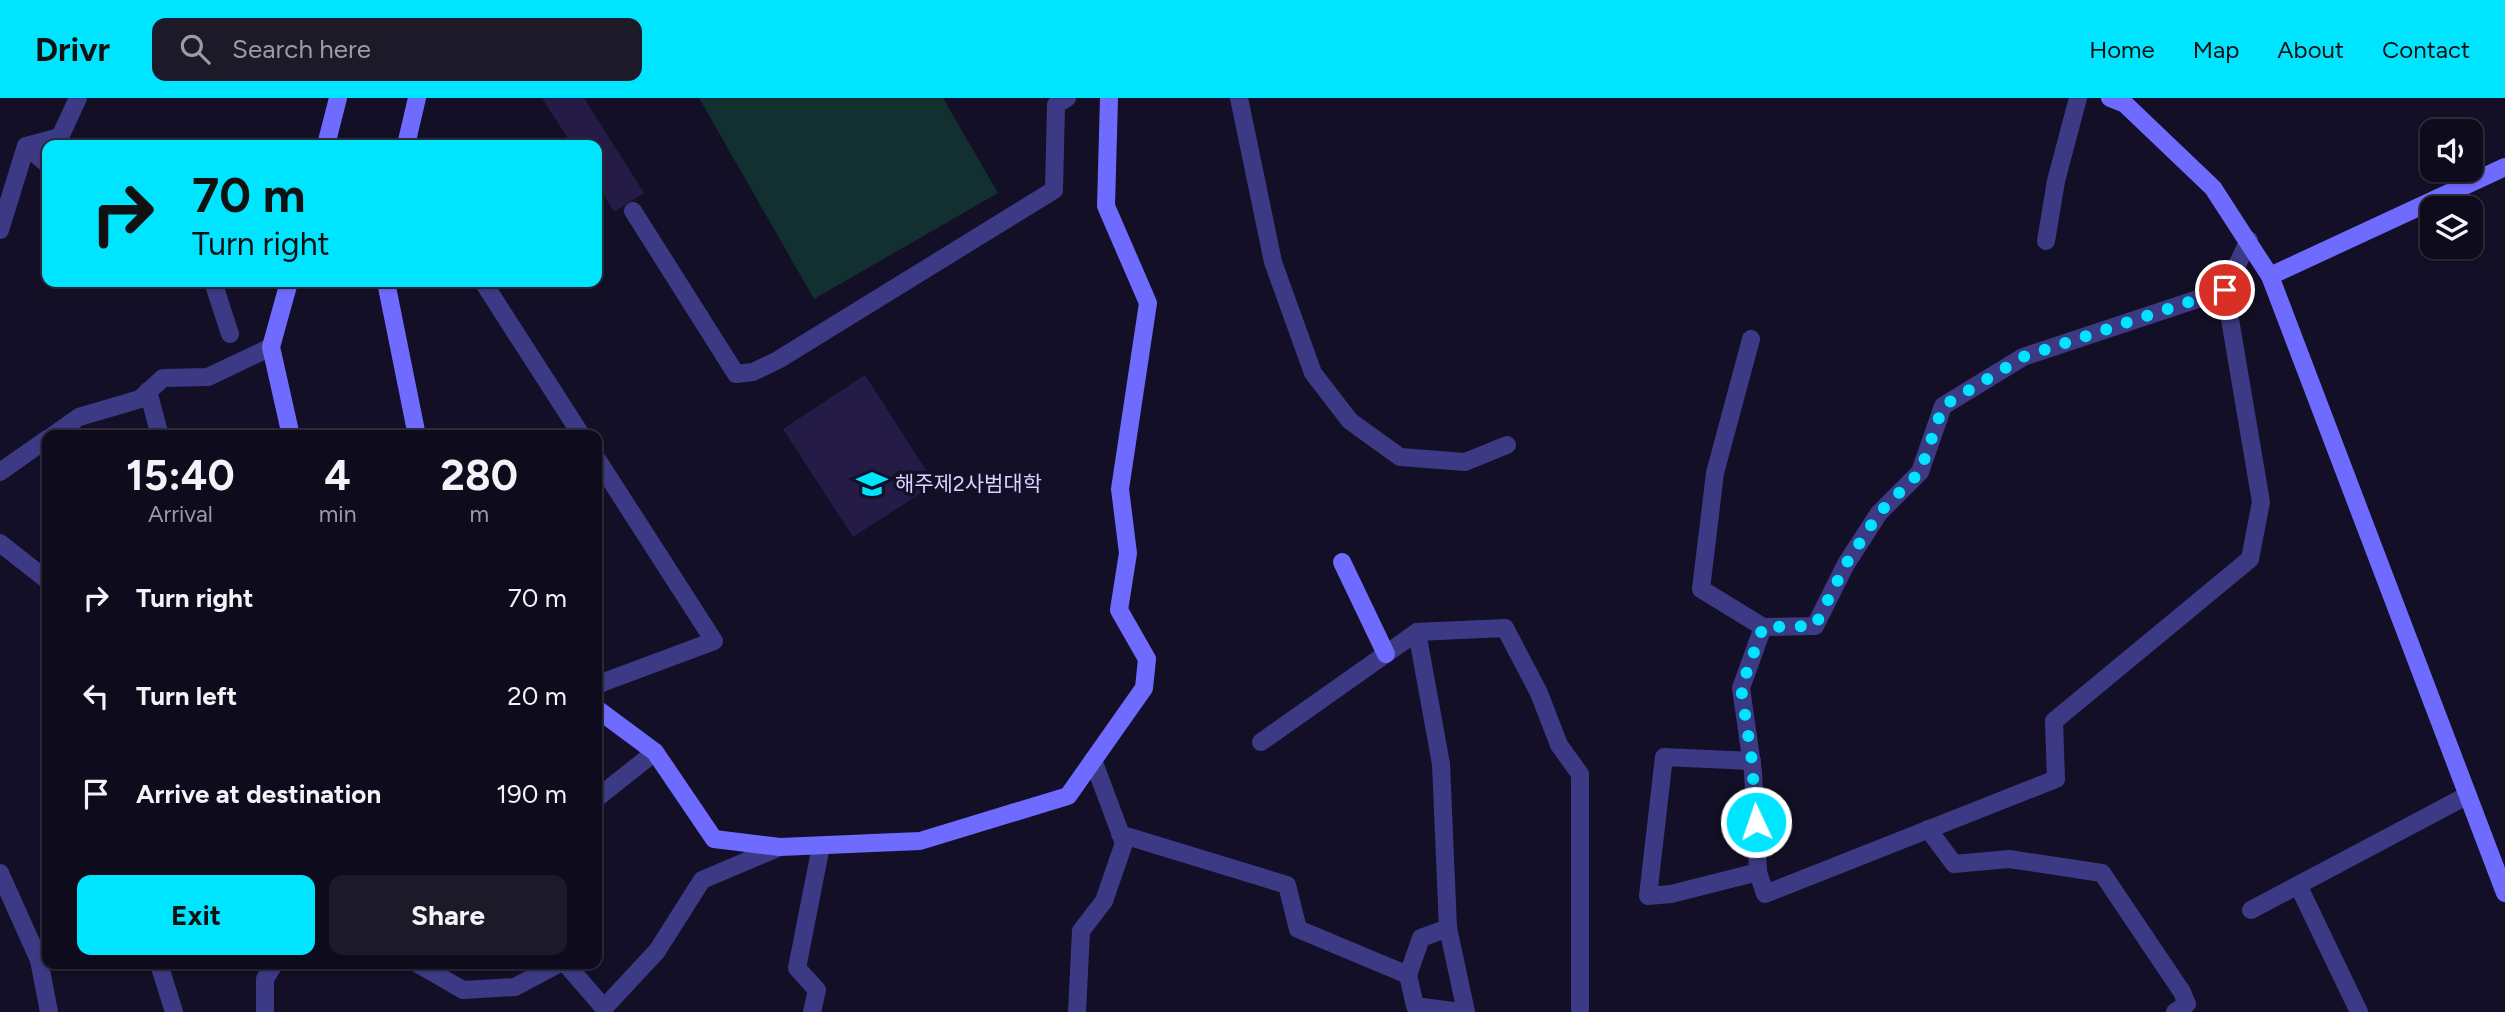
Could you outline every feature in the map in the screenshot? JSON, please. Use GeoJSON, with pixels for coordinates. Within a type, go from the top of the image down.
{"type":"FeatureCollection","features":[{"type":"Feature","properties":{"kind":"street"},"geometry":{"type":"LineString","coordinates":[[49,140],[60,137],[78,98]]}},
{"type":"Feature","properties":{"kind":"street"},"geometry":{"type":"LineString","coordinates":[[327,140],[338,98]]}},
{"type":"Feature","properties":{"kind":"street"},"geometry":{"type":"LineString","coordinates":[[407,140],[417,98]]}},
{"type":"Feature","properties":{"kind":"street"},"geometry":{"type":"LineString","coordinates":[[633,211],[736,374],[753,372],[790,353],[1054,190],[1056,105],[1067,98]]}},
{"type":"Feature","properties":{"kind":"street"},"geometry":{"type":"LineString","coordinates":[[602,713],[655,751],[714,839],[780,847],[920,841],[1068,796],[1144,688],[1147,659],[1119,610],[1128,553],[1120,489],[1148,303],[1107,206],[1109,98]]}},
{"type":"Feature","properties":{"kind":"street"},"geometry":{"type":"LineString","coordinates":[[1239,98],[1273,262],[1313,373],[1350,421],[1400,457],[1465,462],[1507,445]]}},
{"type":"Feature","properties":{"kind":"street"},"geometry":{"type":"LineString","coordinates":[[2046,242],[2056,181],[2077,98]]}},
{"type":"Feature","properties":{"kind":"street"},"geometry":{"type":"LineString","coordinates":[[2110,98],[2125,104],[2213,188],[2270,276],[2505,893]]}},
{"type":"Feature","properties":{"kind":"street"},"geometry":{"type":"LineString","coordinates":[[26,146],[42,142]]}},
{"type":"Feature","properties":{"kind":"street"},"geometry":{"type":"LineString","coordinates":[[26,146],[42,159]]}},
{"type":"Feature","properties":{"kind":"street"},"geometry":{"type":"LineString","coordinates":[[0,230],[26,146]]}},
{"type":"Feature","properties":{"kind":"street"},"geometry":{"type":"LineString","coordinates":[[2270,276],[2505,167]]}},
{"type":"Feature","properties":{"kind":"street"},"geometry":{"type":"LineString","coordinates":[[1763,627],[1741,688],[1752,761],[1759,872],[1765,894],[2056,779],[2054,721],[2250,559],[2261,502],[2225,290],[2249,240]]}},
{"type":"Feature","properties":{"kind":"street"},"geometry":{"type":"LineString","coordinates":[[215,287],[230,334]]}},
{"type":"Feature","properties":{"kind":"street"},"geometry":{"type":"LineString","coordinates":[[288,287],[271,346],[290,430]]}},
{"type":"Feature","properties":{"kind":"street"},"geometry":{"type":"LineString","coordinates":[[387,287],[415,430]]}},
{"type":"Feature","properties":{"kind":"street"},"geometry":{"type":"LineString","coordinates":[[486,287],[578,430]]}},
{"type":"Feature","properties":{"kind":"street"},"geometry":{"type":"LineString","coordinates":[[1751,339],[1715,473],[1701,589],[1763,627],[1815,626],[1846,564],[1879,513],[1920,472],[1943,406],[2023,357],[2225,290]]}},
{"type":"Feature","properties":{"kind":"street"},"geometry":{"type":"LineString","coordinates":[[61,430],[79,417],[140,399],[163,378],[208,377],[271,346]]}},
{"type":"Feature","properties":{"kind":"street"},"geometry":{"type":"LineString","coordinates":[[148,391],[158,430]]}},
{"type":"Feature","properties":{"kind":"street"},"geometry":{"type":"LineString","coordinates":[[0,472],[42,443]]}},
{"type":"Feature","properties":{"kind":"street"},"geometry":{"type":"LineString","coordinates":[[602,467],[714,641],[602,683]]}},
{"type":"Feature","properties":{"kind":"street"},"geometry":{"type":"LineString","coordinates":[[4,552],[42,577]]}},
{"type":"Feature","properties":{"kind":"street"},"geometry":{"type":"LineString","coordinates":[[1342,562],[1386,654]]}},
{"type":"Feature","properties":{"kind":"street"},"geometry":{"type":"LineString","coordinates":[[1261,742],[1417,632],[1505,628],[1539,693],[1559,745],[1580,774],[1580,1012]]}},
{"type":"Feature","properties":{"kind":"street"},"geometry":{"type":"LineString","coordinates":[[1417,632],[1441,764],[1448,928],[1466,1012]]}},
{"type":"Feature","properties":{"kind":"street"},"geometry":{"type":"LineString","coordinates":[[602,794],[655,751]]}},
{"type":"Feature","properties":{"kind":"street"},"geometry":{"type":"LineString","coordinates":[[1752,761],[1664,757],[1648,896],[1671,894],[1759,872]]}},
{"type":"Feature","properties":{"kind":"street"},"geometry":{"type":"LineString","coordinates":[[1077,1012],[1081,930],[1104,901],[1124,843],[1093,760]]}},
{"type":"Feature","properties":{"kind":"street"},"geometry":{"type":"LineString","coordinates":[[2251,910],[2468,795]]}},
{"type":"Feature","properties":{"kind":"street"},"geometry":{"type":"LineString","coordinates":[[1928,829],[1954,864],[2009,859],[2102,873],[2182,992],[2187,1004],[2175,1012]]}},
{"type":"Feature","properties":{"kind":"street"},"geometry":{"type":"LineString","coordinates":[[1120,834],[1287,885],[1298,929],[1408,975]]}},
{"type":"Feature","properties":{"kind":"street"},"geometry":{"type":"LineString","coordinates":[[812,1012],[817,990],[797,968],[821,846]]}},
{"type":"Feature","properties":{"kind":"street"},"geometry":{"type":"LineString","coordinates":[[570,969],[604,1009],[657,951],[702,880],[780,847]]}},
{"type":"Feature","properties":{"kind":"street"},"geometry":{"type":"LineString","coordinates":[[0,873],[39,960],[49,1012]]}},
{"type":"Feature","properties":{"kind":"street"},"geometry":{"type":"LineString","coordinates":[[2298,885],[2359,1012]]}},
{"type":"Feature","properties":{"kind":"street"},"geometry":{"type":"LineString","coordinates":[[1448,928],[1421,938],[1408,975],[1415,1006],[1460,1012]]}},
{"type":"Feature","properties":{"kind":"street"},"geometry":{"type":"LineString","coordinates":[[161,969],[174,1012]]}},
{"type":"Feature","properties":{"kind":"street"},"geometry":{"type":"LineString","coordinates":[[265,1012],[265,979],[271,969]]}},
{"type":"Feature","properties":{"kind":"street"},"geometry":{"type":"LineString","coordinates":[[427,969],[463,990],[515,987],[549,969]]}},
{"type":"Feature","properties":{"kind":"green space"},"geometry":{"type":"Polygon","coordinates":[[[699,98],[943,98],[998,193],[814,299],[699,98]]]}},
{"type":"Feature","properties":{"kind":"building"},"geometry":{"type":"Polygon","coordinates":[[[542,98],[584,98],[644,193],[614,212],[602,192],[602,140],[569,140],[542,98]]]}},
{"type":"Feature","properties":{"kind":"building"},"geometry":{"type":"Polygon","coordinates":[[[865,375],[935,484],[853,537],[783,429],[865,375]]]}},
{"type":"Feature","properties":{"kind":"place","name":"해주제2사범대학"},"geometry":{"type":"Point","coordinates":[872,484]}},
{"type":"Feature","properties":{"kind":"route"},"geometry":{"type":"LineString","coordinates":[[1756,822],[1752,761],[1741,688],[1763,627],[1815,626],[1846,564],[1879,513],[1920,472],[1943,406],[2023,357],[2225,290]]}}]}
